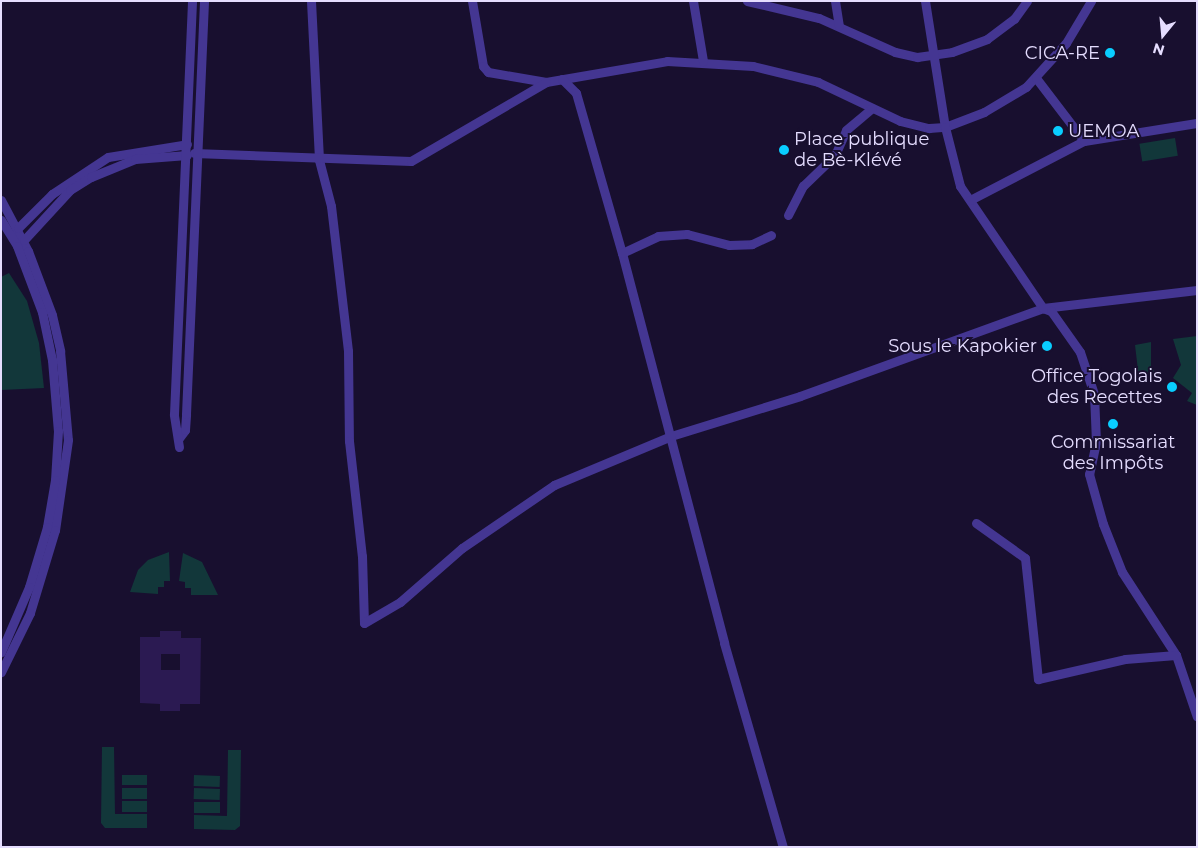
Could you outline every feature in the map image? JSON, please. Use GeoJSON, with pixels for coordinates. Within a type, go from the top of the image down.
{"type":"FeatureCollection","features":[{"type":"Feature","properties":{"kind":"street"},"geometry":{"type":"LineString","coordinates":[[192,1],[187,150],[173,430],[179,443],[185,430],[186,414],[199,154],[204,1]]}},
{"type":"Feature","properties":{"kind":"street"},"geometry":{"type":"LineString","coordinates":[[311,1],[319,160],[331,206],[340,269],[364,624],[400,602],[462,548],[554,485],[670,436],[800,396],[1043,308],[1197,290]]}},
{"type":"Feature","properties":{"kind":"street"},"geometry":{"type":"LineString","coordinates":[[472,1],[484,69],[546,82]]}},
{"type":"Feature","properties":{"kind":"street"},"geometry":{"type":"LineString","coordinates":[[693,1],[703,61]]}},
{"type":"Feature","properties":{"kind":"street"},"geometry":{"type":"LineString","coordinates":[[747,1],[839,26],[895,52],[933,56],[987,39],[1014,19],[1027,1]]}},
{"type":"Feature","properties":{"kind":"street"},"geometry":{"type":"LineString","coordinates":[[835,1],[839,26]]}},
{"type":"Feature","properties":{"kind":"street"},"geometry":{"type":"LineString","coordinates":[[925,1],[945,127],[960,186],[1043,308],[1051,311],[1080,352],[1094,394],[1096,442],[1089,474],[1103,524],[1122,572],[1176,655],[1197,717]]}},
{"type":"Feature","properties":{"kind":"street"},"geometry":{"type":"LineString","coordinates":[[18,228],[52,194],[108,157],[187,150],[199,154],[319,160],[418,158],[546,82],[630,66],[703,61],[788,73],[818,82],[915,126],[945,127],[1009,100],[1036,78],[1066,43],[1091,1]]}},
{"type":"Feature","properties":{"kind":"street"},"geometry":{"type":"LineString","coordinates":[[1036,78],[1084,142]]}},
{"type":"Feature","properties":{"kind":"street"},"geometry":{"type":"LineString","coordinates":[[562,79],[576,93],[622,253],[670,436],[783,847]]}},
{"type":"Feature","properties":{"kind":"street"},"geometry":{"type":"LineString","coordinates":[[788,215],[803,186],[835,155],[846,130],[872,108]]}},
{"type":"Feature","properties":{"kind":"street"},"geometry":{"type":"LineString","coordinates":[[970,200],[1084,142],[1197,123]]}},
{"type":"Feature","properties":{"kind":"street"},"geometry":{"type":"LineString","coordinates":[[24,240],[70,190],[91,177],[135,159],[187,150]]}},
{"type":"Feature","properties":{"kind":"street"},"geometry":{"type":"LineString","coordinates":[[1,200],[18,228],[41,280],[60,351],[67,466],[56,530],[30,613],[1,672]]}},
{"type":"Feature","properties":{"kind":"street"},"geometry":{"type":"LineString","coordinates":[[1,220],[17,246],[42,312],[52,360],[58,431],[55,480],[47,527],[29,587],[1,652]]}},
{"type":"Feature","properties":{"kind":"street"},"geometry":{"type":"LineString","coordinates":[[622,253],[658,236],[687,234],[728,245],[752,244],[770,235]]}},
{"type":"Feature","properties":{"kind":"street"},"geometry":{"type":"LineString","coordinates":[[976,523],[1025,558],[1038,679],[1125,658],[1176,655]]}},
{"type":"Feature","properties":{"kind":"green space"},"geometry":{"type":"Polygon","coordinates":[[[1175,138],[1178,156],[1142,161],[1139,144],[1175,138]]]}},
{"type":"Feature","properties":{"kind":"green space"},"geometry":{"type":"Polygon","coordinates":[[[9,273],[27,301],[39,343],[44,388],[1,390],[1,277],[9,273]]]}},
{"type":"Feature","properties":{"kind":"green space"},"geometry":{"type":"Polygon","coordinates":[[[1197,336],[1197,405],[1187,401],[1192,393],[1173,378],[1181,365],[1173,339],[1197,336]]]}},
{"type":"Feature","properties":{"kind":"green space"},"geometry":{"type":"Polygon","coordinates":[[[1151,342],[1151,366],[1158,377],[1139,379],[1135,345],[1151,342]]]}},
{"type":"Feature","properties":{"kind":"green space"},"geometry":{"type":"Polygon","coordinates":[[[169,552],[170,581],[164,581],[164,587],[158,587],[158,594],[130,592],[138,570],[148,560],[169,552]]]}},
{"type":"Feature","properties":{"kind":"green space"},"geometry":{"type":"Polygon","coordinates":[[[183,553],[202,562],[218,595],[191,595],[191,588],[185,588],[185,582],[179,581],[183,553]]]}},
{"type":"Feature","properties":{"kind":"green space"},"geometry":{"type":"Polygon","coordinates":[[[102,747],[114,747],[115,814],[147,814],[147,828],[105,828],[101,823],[102,747]]]}},
{"type":"Feature","properties":{"kind":"green space"},"geometry":{"type":"Polygon","coordinates":[[[228,750],[241,750],[240,826],[235,830],[194,829],[194,815],[227,816],[228,750]]]}},
{"type":"Feature","properties":{"kind":"green space"},"geometry":{"type":"Polygon","coordinates":[[[122,775],[147,775],[147,785],[122,785],[122,775]]]}},
{"type":"Feature","properties":{"kind":"green space"},"geometry":{"type":"Polygon","coordinates":[[[194,775],[220,776],[220,787],[194,786],[194,775]]]}},
{"type":"Feature","properties":{"kind":"green space"},"geometry":{"type":"Polygon","coordinates":[[[122,788],[147,788],[147,799],[122,799],[122,788]]]}},
{"type":"Feature","properties":{"kind":"green space"},"geometry":{"type":"Polygon","coordinates":[[[194,788],[220,789],[220,800],[194,799],[194,788]]]}},
{"type":"Feature","properties":{"kind":"green space"},"geometry":{"type":"Polygon","coordinates":[[[122,801],[147,801],[147,812],[122,812],[122,801]]]}},
{"type":"Feature","properties":{"kind":"green space"},"geometry":{"type":"Polygon","coordinates":[[[194,802],[220,802],[220,813],[194,813],[194,802]]]}},
{"type":"Feature","properties":{"kind":"building"},"geometry":{"type":"Polygon","coordinates":[[[160,631],[181,631],[181,638],[201,638],[200,704],[180,704],[180,711],[160,711],[160,704],[140,703],[140,637],[160,637],[160,631]],[[161,654],[161,670],[180,670],[180,654],[161,654]]]}},
{"type":"Feature","properties":{"kind":"place","name":"CICA-RE"},"geometry":{"type":"Point","coordinates":[1110,53]}},
{"type":"Feature","properties":{"kind":"place","name":"UEMOA"},"geometry":{"type":"Point","coordinates":[1058,131]}},
{"type":"Feature","properties":{"kind":"place","name":"Place publique de Bè-Klévé"},"geometry":{"type":"Point","coordinates":[784,150]}},
{"type":"Feature","properties":{"kind":"place","name":"Sous le Kapokier"},"geometry":{"type":"Point","coordinates":[1047,346]}},
{"type":"Feature","properties":{"kind":"place","name":"Office Togolais des Recettes"},"geometry":{"type":"Point","coordinates":[1172,387]}},
{"type":"Feature","properties":{"kind":"place","name":"Commissariat des Impôts"},"geometry":{"type":"Point","coordinates":[1113,424]}}]}
